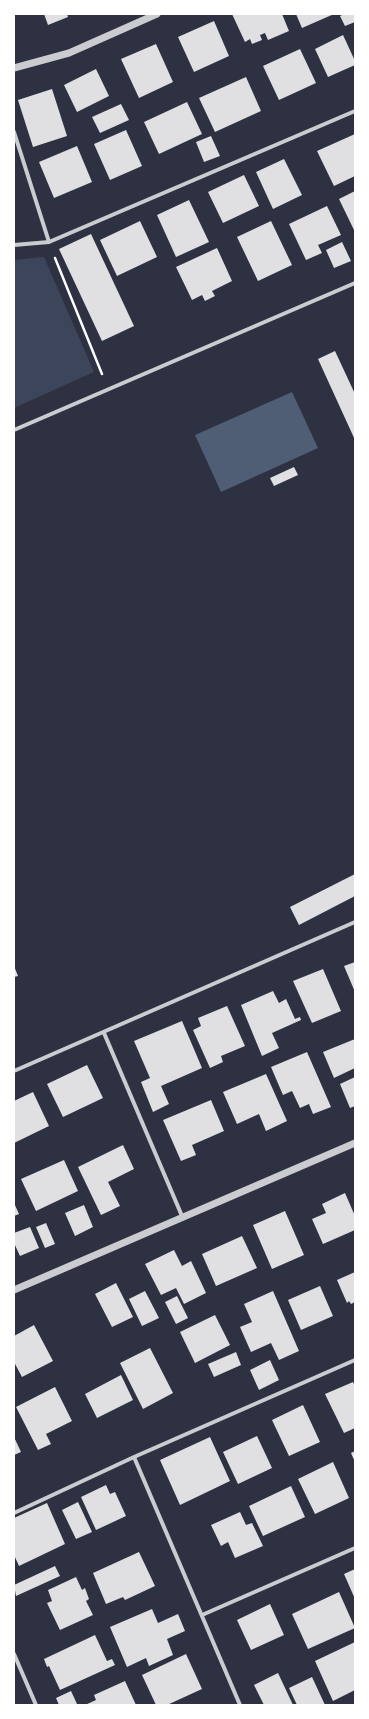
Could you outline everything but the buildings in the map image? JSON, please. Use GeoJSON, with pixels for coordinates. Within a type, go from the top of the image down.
{"type":"FeatureCollection","features":[{"type":"Feature","properties":{"kind":"street"},"geometry":{"type":"LineString","coordinates":[[14,68],[69,53],[157,14]]}},
{"type":"Feature","properties":{"kind":"street"},"geometry":{"type":"LineString","coordinates":[[14,246],[49,242],[355,111]]}},
{"type":"Feature","properties":{"kind":"street"},"geometry":{"type":"LineString","coordinates":[[14,132],[49,242]]}},
{"type":"Feature","properties":{"kind":"street"},"geometry":{"type":"LineString","coordinates":[[14,430],[355,283]]}},
{"type":"Feature","properties":{"kind":"street"},"geometry":{"type":"LineString","coordinates":[[14,1071],[104,1033],[355,922]]}},
{"type":"Feature","properties":{"kind":"street"},"geometry":{"type":"LineString","coordinates":[[104,1033],[182,1216]]}},
{"type":"Feature","properties":{"kind":"street"},"geometry":{"type":"LineString","coordinates":[[14,1290],[355,1142]]}},
{"type":"Feature","properties":{"kind":"street"},"geometry":{"type":"LineString","coordinates":[[14,1513],[134,1457],[355,1360]]}},
{"type":"Feature","properties":{"kind":"street"},"geometry":{"type":"LineString","coordinates":[[134,1457],[240,1705]]}},
{"type":"Feature","properties":{"kind":"street"},"geometry":{"type":"LineString","coordinates":[[202,1615],[355,1548]]}},
{"type":"Feature","properties":{"kind":"street"},"geometry":{"type":"LineString","coordinates":[[14,1654],[36,1705]]}},
{"type":"Feature","properties":{"kind":"path"},"geometry":{"type":"LineString","coordinates":[[49,242],[108,390]]}},
{"type":"Feature","properties":{"kind":"shaded area"},"geometry":{"type":"Polygon","coordinates":[[[44,257],[94,372],[14,408],[14,260],[44,257]]]}},
{"type":"Feature","properties":{"kind":"shaded area"},"geometry":{"type":"Polygon","coordinates":[[[292,392],[318,448],[221,492],[195,435],[292,392]]]}}]}
